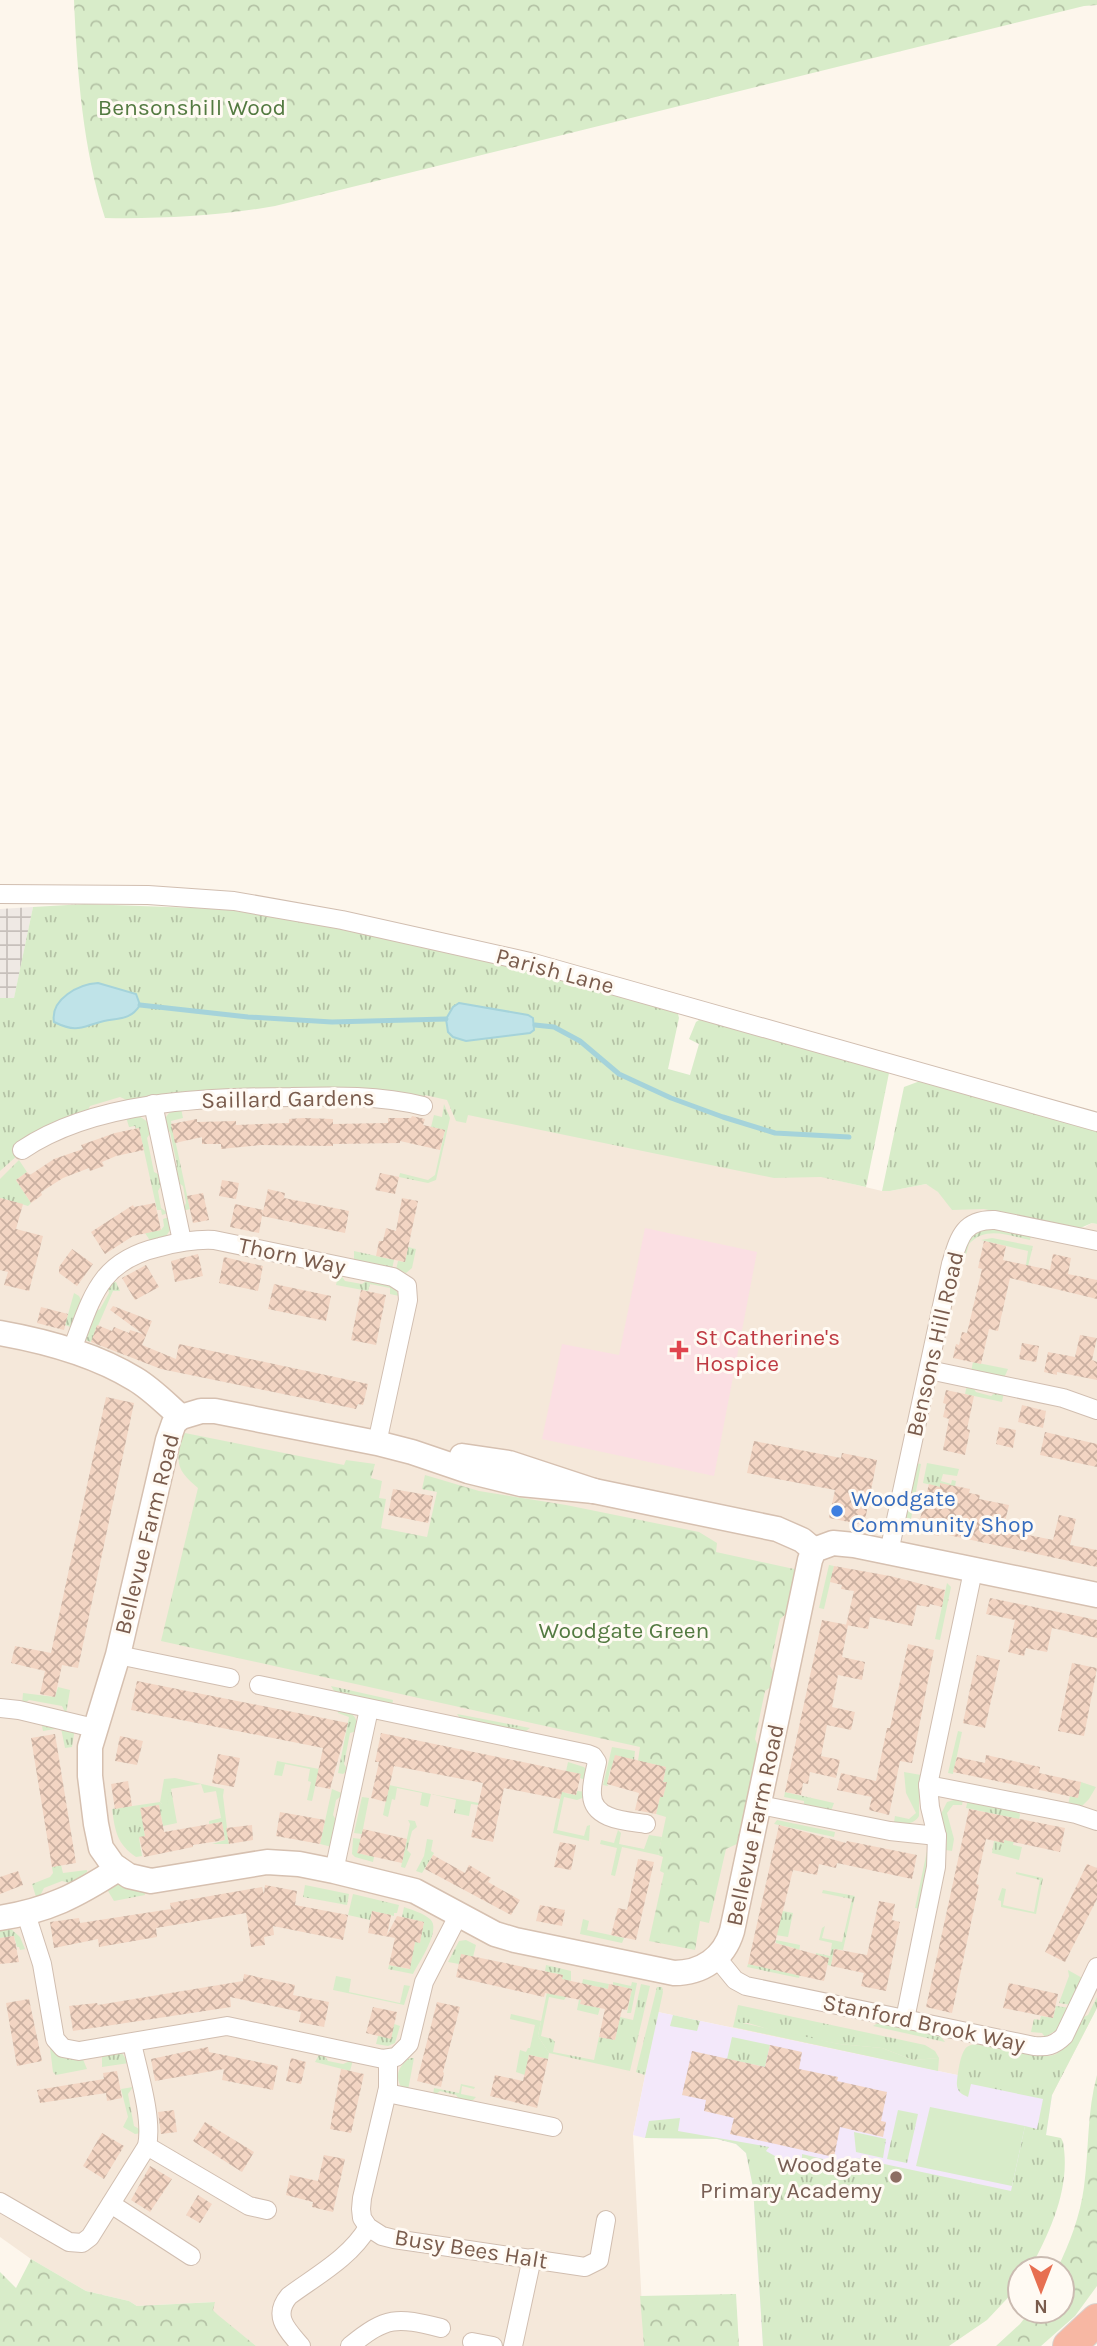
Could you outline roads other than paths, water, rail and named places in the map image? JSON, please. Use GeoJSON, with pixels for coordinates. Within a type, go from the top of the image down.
{"type":"FeatureCollection","features":[{"type":"Feature","properties":{"kind":"highway"},"geometry":{"type":"LineString","coordinates":[[1069,2346],[1097,2320]]}},
{"type":"Feature","properties":{"kind":"street","name":"Parish Lane"},"geometry":{"type":"LineString","coordinates":[[0,894],[172,896],[234,901],[342,919],[530,962],[1097,1122]]}},
{"type":"Feature","properties":{"kind":"street","name":"Saillard Gardens"},"geometry":{"type":"LineString","coordinates":[[22,1150],[37,1140],[72,1126],[153,1104],[216,1097],[371,1097],[423,1106]]}},
{"type":"Feature","properties":{"kind":"street"},"geometry":{"type":"LineString","coordinates":[[153,1104],[182,1241]]}},
{"type":"Feature","properties":{"kind":"street","name":"Bensons Hill Road"},"geometry":{"type":"LineString","coordinates":[[889,1552],[951,1264],[960,1238],[970,1225],[995,1220],[1097,1241]]}},
{"type":"Feature","properties":{"kind":"street","name":"Thorn Way"},"geometry":{"type":"LineString","coordinates":[[71,1352],[91,1301],[104,1279],[118,1263],[139,1252],[182,1241],[214,1240],[402,1281],[407,1286],[408,1300],[377,1443]]}},
{"type":"Feature","properties":{"kind":"street"},"geometry":{"type":"LineString","coordinates":[[0,1333],[71,1352],[113,1367],[135,1379],[181,1417],[201,1411],[215,1411],[377,1443],[457,1468],[521,1484],[594,1491],[777,1529],[802,1540],[814,1550],[827,1544],[840,1543],[1097,1595]]}},
{"type":"Feature","properties":{"kind":"street"},"geometry":{"type":"LineString","coordinates":[[929,1370],[1063,1398],[1097,1410]]}},
{"type":"Feature","properties":{"kind":"street","name":"Bellevue Farm Road"},"geometry":{"type":"LineString","coordinates":[[118,1869],[106,1855],[98,1836],[89,1760],[94,1728],[118,1655],[168,1440],[174,1423],[181,1417]]}},
{"type":"Feature","properties":{"kind":"street","name":"Bellevue Farm Road"},"geometry":{"type":"LineString","coordinates":[[717,1958],[729,1942],[732,1931],[814,1550]]}},
{"type":"Feature","properties":{"kind":"street"},"geometry":{"type":"LineString","coordinates":[[905,2019],[936,1867],[937,1836],[928,1785],[973,1571]]}},
{"type":"Feature","properties":{"kind":"street","name":"Bellevue Farm Road"},"geometry":{"type":"LineString","coordinates":[[118,1655],[230,1678]]}},
{"type":"Feature","properties":{"kind":"street"},"geometry":{"type":"LineString","coordinates":[[259,1685],[593,1756],[597,1762],[592,1793],[595,1806],[608,1817],[646,1824]]}},
{"type":"Feature","properties":{"kind":"street"},"geometry":{"type":"LineString","coordinates":[[0,1708],[94,1728]]}},
{"type":"Feature","properties":{"kind":"street"},"geometry":{"type":"LineString","coordinates":[[334,1871],[369,1709]]}},
{"type":"Feature","properties":{"kind":"street"},"geometry":{"type":"LineString","coordinates":[[928,1785],[1095,1814]]}},
{"type":"Feature","properties":{"kind":"street"},"geometry":{"type":"LineString","coordinates":[[760,1805],[890,1831],[937,1836]]}},
{"type":"Feature","properties":{"kind":"street"},"geometry":{"type":"LineString","coordinates":[[0,1918],[26,1914],[70,1898],[118,1869],[129,1876],[151,1881],[267,1862],[299,1864],[404,1887],[429,1897],[495,1934],[515,1940],[674,1973],[700,1969],[717,1958]]}},
{"type":"Feature","properties":{"kind":"street"},"geometry":{"type":"LineString","coordinates":[[26,1914],[42,1964],[54,2034],[59,2045],[67,2050],[79,2051],[228,2026],[388,2059],[400,2054],[409,2044],[424,1982],[459,1914]]}},
{"type":"Feature","properties":{"kind":"street","name":"Stanford Brook Way"},"geometry":{"type":"LineString","coordinates":[[717,1958],[735,1980],[746,1986],[1047,2047],[1064,2036],[1097,1967]]}},
{"type":"Feature","properties":{"kind":"street"},"geometry":{"type":"LineString","coordinates":[[0,2202],[61,2239],[78,2244],[90,2236],[147,2146],[146,2116],[132,2043]]}},
{"type":"Feature","properties":{"kind":"street"},"geometry":{"type":"LineString","coordinates":[[301,2346],[280,2317],[283,2303],[349,2251],[363,2237],[368,2227],[362,2218],[362,2198],[387,2093],[388,2059]]}},
{"type":"Feature","properties":{"kind":"street"},"geometry":{"type":"LineString","coordinates":[[387,2093],[553,2127]]}},
{"type":"Feature","properties":{"kind":"street"},"geometry":{"type":"LineString","coordinates":[[147,2146],[249,2206],[267,2210]]}},
{"type":"Feature","properties":{"kind":"street"},"geometry":{"type":"LineString","coordinates":[[111,2204],[191,2256]]}},
{"type":"Feature","properties":{"kind":"street","name":"Busy Bees Halt"},"geometry":{"type":"LineString","coordinates":[[368,2227],[382,2236],[394,2239],[585,2267],[598,2260],[606,2220]]}},
{"type":"Feature","properties":{"kind":"street"},"geometry":{"type":"LineString","coordinates":[[513,2346],[532,2258]]}},
{"type":"Feature","properties":{"kind":"street"},"geometry":{"type":"LineString","coordinates":[[350,2346],[370,2330],[391,2321],[412,2320],[441,2328]]}},
{"type":"Feature","properties":{"kind":"street"},"geometry":{"type":"LineString","coordinates":[[472,2342],[493,2346]]}},
{"type":"Feature","properties":{"kind":"water"},"geometry":{"type":"Polygon","coordinates":[[[98,983],[136,994],[140,1005],[129,1016],[80,1028],[69,1028],[54,1022],[57,1006],[67,994],[83,986],[98,983]]]}},
{"type":"Feature","properties":{"kind":"water"},"geometry":{"type":"Polygon","coordinates":[[[459,1003],[528,1015],[533,1018],[534,1030],[530,1033],[466,1041],[453,1037],[448,1032],[446,1019],[453,1007],[459,1003]]]}},
{"type":"Feature","properties":{"kind":"waterway"},"geometry":{"type":"LineString","coordinates":[[140,1005],[248,1017],[332,1022],[446,1019]]}},
{"type":"Feature","properties":{"kind":"waterway"},"geometry":{"type":"LineString","coordinates":[[535,1025],[554,1027],[580,1041],[619,1074],[671,1098],[723,1117],[775,1133],[849,1137]]}},
{"type":"Feature","properties":{"kind":"place","name":"St Catherine's Hospice"},"geometry":{"type":"Point","coordinates":[679,1350]}},
{"type":"Feature","properties":{"kind":"place","name":"Woodgate Community Shop"},"geometry":{"type":"Point","coordinates":[837,1511]}},
{"type":"Feature","properties":{"kind":"place","name":"Woodgate Primary Academy"},"geometry":{"type":"Point","coordinates":[896,2177]}},
{"type":"Feature","properties":{"kind":"park label","name":"Bensonshill Wood"},"geometry":{"type":"Point","coordinates":[192,107]}},
{"type":"Feature","properties":{"kind":"park label","name":"Woodgate Green"},"geometry":{"type":"Point","coordinates":[624,1630]}}]}
